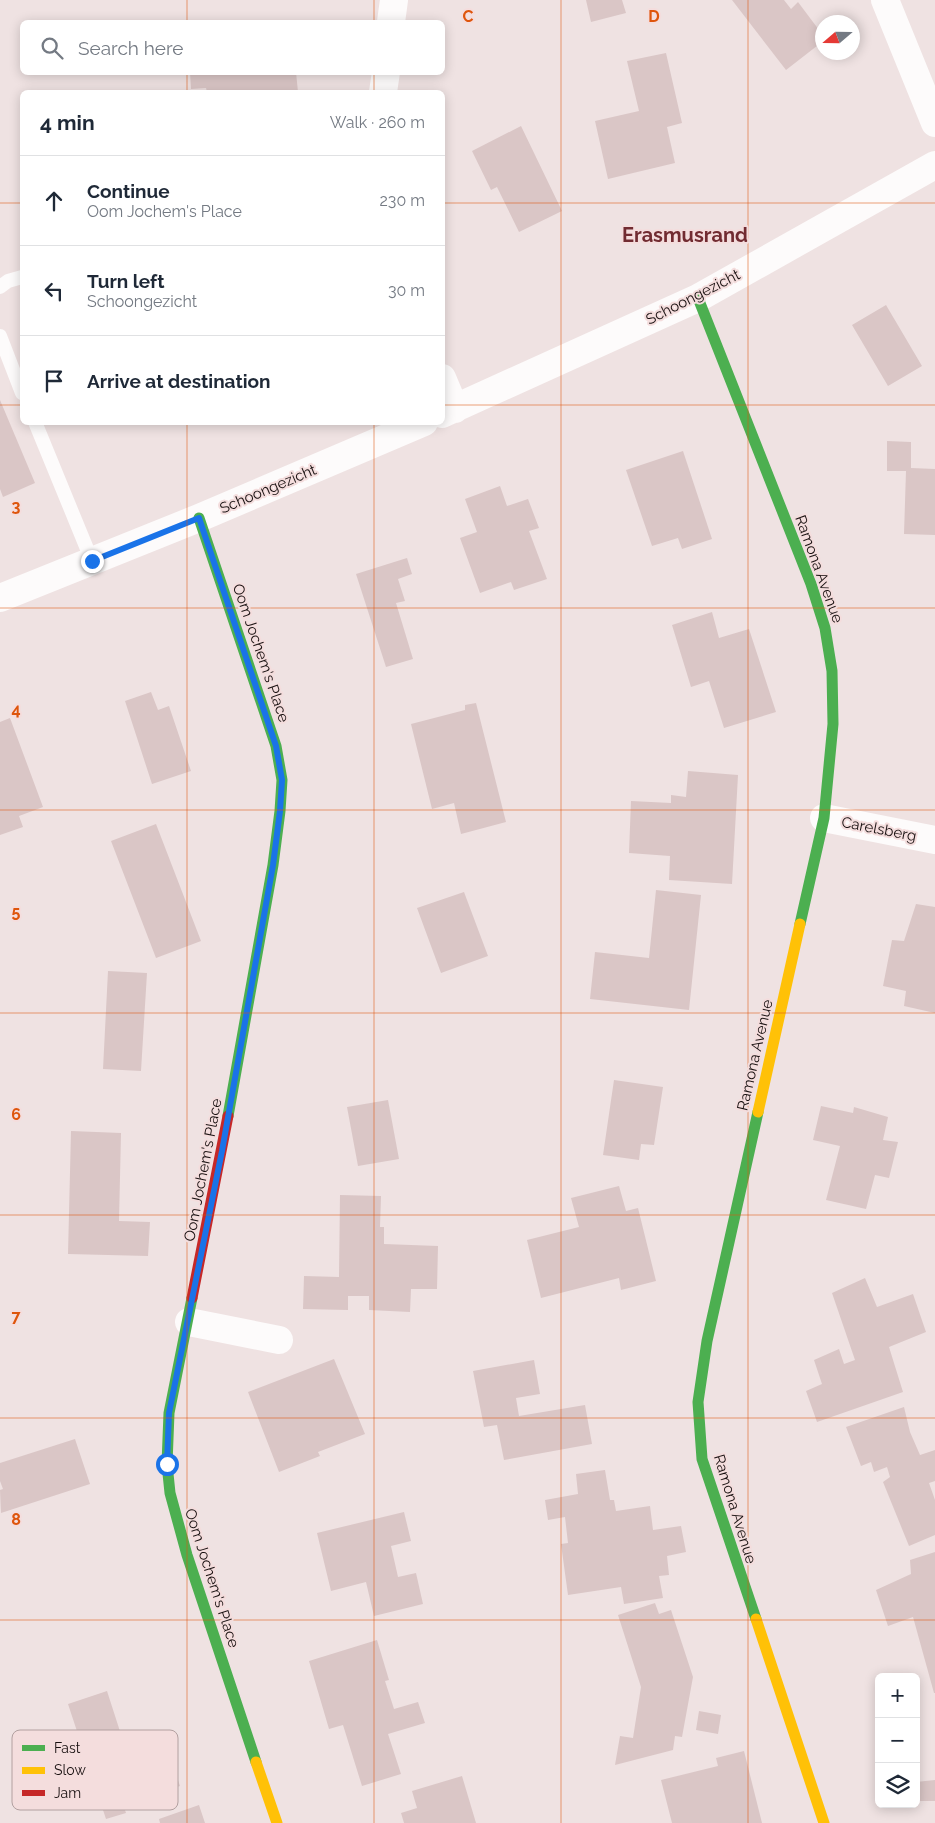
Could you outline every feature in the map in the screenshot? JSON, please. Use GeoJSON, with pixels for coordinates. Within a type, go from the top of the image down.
{"type":"FeatureCollection","features":[{"type":"Feature","properties":{"kind":"street"},"geometry":{"type":"LineString","coordinates":[[392,20],[394,0]]}},
{"type":"Feature","properties":{"kind":"street"},"geometry":{"type":"LineString","coordinates":[[886,0],[935,123]]}},
{"type":"Feature","properties":{"kind":"street"},"geometry":{"type":"LineString","coordinates":[[383,90],[386,75]]}},
{"type":"Feature","properties":{"kind":"street","name":"Schoongezicht"},"geometry":{"type":"LineString","coordinates":[[449,412],[698,298],[935,165]]}},
{"type":"Feature","properties":{"kind":"street","name":"Ramona Avenue"},"geometry":{"type":"LineString","coordinates":[[698,298],[811,584],[825,628],[832,671],[833,724],[824,818],[707,1341],[698,1402],[702,1459],[824,1823]]}},
{"type":"Feature","properties":{"kind":"street"},"geometry":{"type":"LineString","coordinates":[[445,393],[449,412]]}},
{"type":"Feature","properties":{"kind":"street","name":"Schoongezicht"},"geometry":{"type":"LineString","coordinates":[[0,598],[199,518],[417,425]]}},
{"type":"Feature","properties":{"kind":"street","name":"Oom Jochem's Place"},"geometry":{"type":"LineString","coordinates":[[199,518],[274,738],[282,780],[273,865],[222,1151],[189,1322],[169,1413],[167,1464],[170,1493],[187,1555],[277,1823]]}},
{"type":"Feature","properties":{"kind":"street","name":"Carelsberg"},"geometry":{"type":"LineString","coordinates":[[824,818],[935,840]]}},
{"type":"Feature","properties":{"kind":"street"},"geometry":{"type":"LineString","coordinates":[[189,1322],[279,1340]]}},
{"type":"Feature","properties":{"kind":"lane"},"geometry":{"type":"LineString","coordinates":[[0,287],[8,281],[20,278]]}},
{"type":"Feature","properties":{"kind":"lane"},"geometry":{"type":"LineString","coordinates":[[0,336],[20,388]]}},
{"type":"Feature","properties":{"kind":"lane"},"geometry":{"type":"LineString","coordinates":[[36,425],[92,561]]}},
{"type":"Feature","properties":{"kind":"building"},"geometry":{"type":"Polygon","coordinates":[[[586,0],[622,0],[626,13],[591,22],[586,0]]]}},
{"type":"Feature","properties":{"kind":"building"},"geometry":{"type":"Polygon","coordinates":[[[732,0],[784,0],[791,9],[798,2],[815,25],[815,47],[786,70],[732,0]]]}},
{"type":"Feature","properties":{"kind":"building"},"geometry":{"type":"Polygon","coordinates":[[[666,53],[682,123],[667,127],[675,163],[608,179],[595,121],[639,111],[627,61],[666,53]]]}},
{"type":"Feature","properties":{"kind":"building"},"geometry":{"type":"Polygon","coordinates":[[[190,75],[296,75],[298,90],[206,90],[206,88],[191,89],[190,75]]]}},
{"type":"Feature","properties":{"kind":"building"},"geometry":{"type":"Polygon","coordinates":[[[521,126],[562,211],[519,232],[497,187],[491,190],[472,151],[521,126]]]}},
{"type":"Feature","properties":{"kind":"building"},"geometry":{"type":"Polygon","coordinates":[[[886,305],[922,366],[888,386],[852,325],[886,305]]]}},
{"type":"Feature","properties":{"kind":"building"},"geometry":{"type":"Polygon","coordinates":[[[0,400],[35,483],[3,497],[0,489],[0,400]]]}},
{"type":"Feature","properties":{"kind":"building"},"geometry":{"type":"Polygon","coordinates":[[[887,441],[911,442],[911,468],[935,469],[935,535],[904,534],[906,471],[887,471],[887,441]]]}},
{"type":"Feature","properties":{"kind":"building"},"geometry":{"type":"Polygon","coordinates":[[[683,451],[712,539],[682,549],[678,538],[652,546],[626,470],[683,451]]]}},
{"type":"Feature","properties":{"kind":"building"},"geometry":{"type":"Polygon","coordinates":[[[500,486],[507,506],[528,499],[539,528],[529,531],[547,579],[514,590],[511,582],[480,593],[460,538],[477,532],[465,499],[500,486]]]}},
{"type":"Feature","properties":{"kind":"building"},"geometry":{"type":"Polygon","coordinates":[[[407,558],[412,574],[398,579],[405,601],[396,603],[413,659],[386,667],[356,574],[407,558]]]}},
{"type":"Feature","properties":{"kind":"building"},"geometry":{"type":"Polygon","coordinates":[[[712,612],[719,638],[749,629],[776,712],[724,728],[709,681],[691,687],[672,625],[712,612]]]}},
{"type":"Feature","properties":{"kind":"building"},"geometry":{"type":"Polygon","coordinates":[[[151,692],[158,710],[169,706],[191,771],[152,784],[125,701],[151,692]]]}},
{"type":"Feature","properties":{"kind":"building"},"geometry":{"type":"Polygon","coordinates":[[[476,703],[506,822],[461,834],[454,803],[432,809],[411,724],[465,710],[465,705],[476,703]]]}},
{"type":"Feature","properties":{"kind":"building"},"geometry":{"type":"Polygon","coordinates":[[[10,718],[43,807],[19,816],[23,827],[0,835],[0,722],[10,718]]]}},
{"type":"Feature","properties":{"kind":"building"},"geometry":{"type":"Polygon","coordinates":[[[688,771],[738,775],[732,884],[669,880],[670,856],[629,853],[631,801],[671,803],[671,795],[686,797],[688,771]]]}},
{"type":"Feature","properties":{"kind":"building"},"geometry":{"type":"Polygon","coordinates":[[[156,824],[201,941],[156,958],[111,841],[156,824]]]}},
{"type":"Feature","properties":{"kind":"building"},"geometry":{"type":"Polygon","coordinates":[[[656,890],[701,895],[689,1010],[590,999],[595,952],[649,958],[656,890]]]}},
{"type":"Feature","properties":{"kind":"building"},"geometry":{"type":"Polygon","coordinates":[[[464,892],[488,956],[441,973],[417,908],[464,892]]]}},
{"type":"Feature","properties":{"kind":"building"},"geometry":{"type":"Polygon","coordinates":[[[916,904],[935,907],[935,1013],[904,1006],[906,991],[883,986],[892,940],[904,941],[916,904]]]}},
{"type":"Feature","properties":{"kind":"building"},"geometry":{"type":"Polygon","coordinates":[[[108,971],[147,973],[141,1071],[103,1069],[108,971]]]}},
{"type":"Feature","properties":{"kind":"building"},"geometry":{"type":"Polygon","coordinates":[[[614,1080],[663,1087],[654,1145],[641,1144],[639,1160],[603,1155],[614,1080]]]}},
{"type":"Feature","properties":{"kind":"building"},"geometry":{"type":"Polygon","coordinates":[[[388,1100],[399,1159],[358,1166],[347,1107],[388,1100]]]}},
{"type":"Feature","properties":{"kind":"building"},"geometry":{"type":"Polygon","coordinates":[[[821,1106],[853,1113],[854,1107],[888,1117],[883,1140],[898,1142],[889,1178],[875,1175],[866,1209],[826,1200],[840,1146],[813,1140],[821,1106]]]}},
{"type":"Feature","properties":{"kind":"building"},"geometry":{"type":"Polygon","coordinates":[[[71,1131],[121,1133],[119,1221],[150,1222],[148,1256],[68,1254],[71,1131]]]}},
{"type":"Feature","properties":{"kind":"building"},"geometry":{"type":"Polygon","coordinates":[[[619,1186],[626,1211],[638,1208],[656,1281],[621,1290],[619,1278],[541,1298],[527,1240],[579,1227],[571,1198],[619,1186]]]}},
{"type":"Feature","properties":{"kind":"building"},"geometry":{"type":"Polygon","coordinates":[[[340,1195],[381,1196],[380,1227],[384,1227],[384,1244],[438,1246],[437,1289],[411,1289],[410,1312],[369,1310],[369,1296],[348,1296],[348,1310],[303,1309],[304,1276],[339,1277],[340,1195]]]}},
{"type":"Feature","properties":{"kind":"building"},"geometry":{"type":"Polygon","coordinates":[[[865,1278],[877,1307],[913,1294],[926,1332],[889,1347],[903,1392],[817,1422],[806,1391],[822,1384],[814,1360],[839,1349],[844,1364],[855,1360],[832,1293],[865,1278]]]}},
{"type":"Feature","properties":{"kind":"building"},"geometry":{"type":"Polygon","coordinates":[[[334,1359],[365,1434],[318,1452],[320,1456],[279,1472],[248,1392],[334,1359]]]}},
{"type":"Feature","properties":{"kind":"building"},"geometry":{"type":"Polygon","coordinates":[[[534,1360],[540,1394],[516,1398],[519,1416],[585,1405],[592,1444],[504,1460],[497,1425],[484,1427],[473,1371],[534,1360]]]}},
{"type":"Feature","properties":{"kind":"building"},"geometry":{"type":"Polygon","coordinates":[[[904,1407],[910,1432],[920,1455],[935,1450],[935,1481],[929,1483],[935,1500],[935,1535],[909,1546],[883,1482],[890,1477],[887,1467],[874,1472],[871,1462],[861,1466],[846,1427],[904,1407]]]}},
{"type":"Feature","properties":{"kind":"building"},"geometry":{"type":"Polygon","coordinates":[[[75,1439],[90,1484],[1,1513],[0,1490],[3,1489],[0,1481],[0,1463],[75,1439]]]}},
{"type":"Feature","properties":{"kind":"building"},"geometry":{"type":"Polygon","coordinates":[[[605,1470],[610,1500],[614,1500],[616,1511],[650,1506],[653,1530],[681,1526],[686,1552],[667,1556],[669,1575],[659,1576],[663,1598],[624,1604],[621,1587],[568,1595],[561,1544],[568,1543],[565,1517],[548,1520],[545,1500],[578,1494],[576,1474],[605,1470]]]}},
{"type":"Feature","properties":{"kind":"building"},"geometry":{"type":"Polygon","coordinates":[[[404,1512],[411,1541],[391,1546],[398,1577],[416,1573],[423,1604],[374,1616],[366,1582],[331,1591],[317,1533],[404,1512]]]}},
{"type":"Feature","properties":{"kind":"building"},"geometry":{"type":"Polygon","coordinates":[[[935,1552],[934,1693],[913,1617],[888,1626],[876,1590],[911,1574],[910,1560],[935,1552]]]}},
{"type":"Feature","properties":{"kind":"building"},"geometry":{"type":"Polygon","coordinates":[[[655,1603],[659,1614],[671,1610],[693,1677],[682,1737],[675,1736],[673,1750],[615,1765],[620,1736],[633,1738],[641,1687],[618,1615],[655,1603]]]}},
{"type":"Feature","properties":{"kind":"building"},"geometry":{"type":"Polygon","coordinates":[[[377,1640],[389,1680],[385,1681],[394,1709],[418,1702],[425,1723],[388,1734],[401,1774],[362,1786],[343,1725],[329,1729],[309,1661],[377,1640]]]}},
{"type":"Feature","properties":{"kind":"building"},"geometry":{"type":"Polygon","coordinates":[[[107,1691],[120,1730],[77,1730],[68,1704],[107,1691]]]}},
{"type":"Feature","properties":{"kind":"building"},"geometry":{"type":"Polygon","coordinates":[[[699,1711],[721,1715],[718,1734],[696,1730],[699,1711]]]}},
{"type":"Feature","properties":{"kind":"building"},"geometry":{"type":"Polygon","coordinates":[[[744,1751],[762,1823],[672,1823],[661,1780],[718,1766],[716,1758],[744,1751]]]}},
{"type":"Feature","properties":{"kind":"building"},"geometry":{"type":"Polygon","coordinates":[[[462,1776],[476,1823],[404,1823],[401,1813],[417,1808],[412,1791],[462,1776]]]}},
{"type":"Feature","properties":{"kind":"building"},"geometry":{"type":"Polygon","coordinates":[[[935,1780],[935,1801],[920,1801],[920,1782],[935,1780]]]}},
{"type":"Feature","properties":{"kind":"building"},"geometry":{"type":"Polygon","coordinates":[[[199,1805],[205,1823],[160,1823],[159,1819],[199,1805]]]}},
{"type":"Feature","properties":{"kind":"building"},"geometry":{"type":"Polygon","coordinates":[[[103,1810],[125,1810],[126,1813],[106,1819],[103,1810]]]}},
{"type":"Feature","properties":{"kind":"traffic: fast"},"geometry":{"type":"LineString","coordinates":[[698,298],[811,584],[825,628],[832,671],[833,724],[824,818],[800,924]]}},
{"type":"Feature","properties":{"kind":"traffic: fast"},"geometry":{"type":"LineString","coordinates":[[199,518],[276,746],[282,780],[273,865],[228,1116]]}},
{"type":"Feature","properties":{"kind":"traffic: fast"},"geometry":{"type":"LineString","coordinates":[[756,1619],[702,1459],[698,1402],[707,1341],[758,1112]]}},
{"type":"Feature","properties":{"kind":"traffic: fast"},"geometry":{"type":"LineString","coordinates":[[192,1298],[169,1413],[167,1464],[170,1493],[187,1555],[256,1762]]}},
{"type":"Feature","properties":{"kind":"traffic: slow"},"geometry":{"type":"LineString","coordinates":[[758,1112],[800,924]]}},
{"type":"Feature","properties":{"kind":"traffic: slow"},"geometry":{"type":"LineString","coordinates":[[756,1619],[824,1823]]}},
{"type":"Feature","properties":{"kind":"traffic: slow"},"geometry":{"type":"LineString","coordinates":[[256,1762],[277,1823]]}},
{"type":"Feature","properties":{"kind":"traffic: jam"},"geometry":{"type":"LineString","coordinates":[[192,1298],[228,1116]]}},
{"type":"Feature","properties":{"kind":"district","name":"Erasmusrand"},"geometry":{"type":"Point","coordinates":[685,235]}},
{"type":"Feature","properties":{"kind":"route"},"geometry":{"type":"LineString","coordinates":[[92,561],[199,518],[261,698],[276,746],[282,780],[273,865],[222,1151],[189,1322],[169,1413],[167,1464]]}}]}
